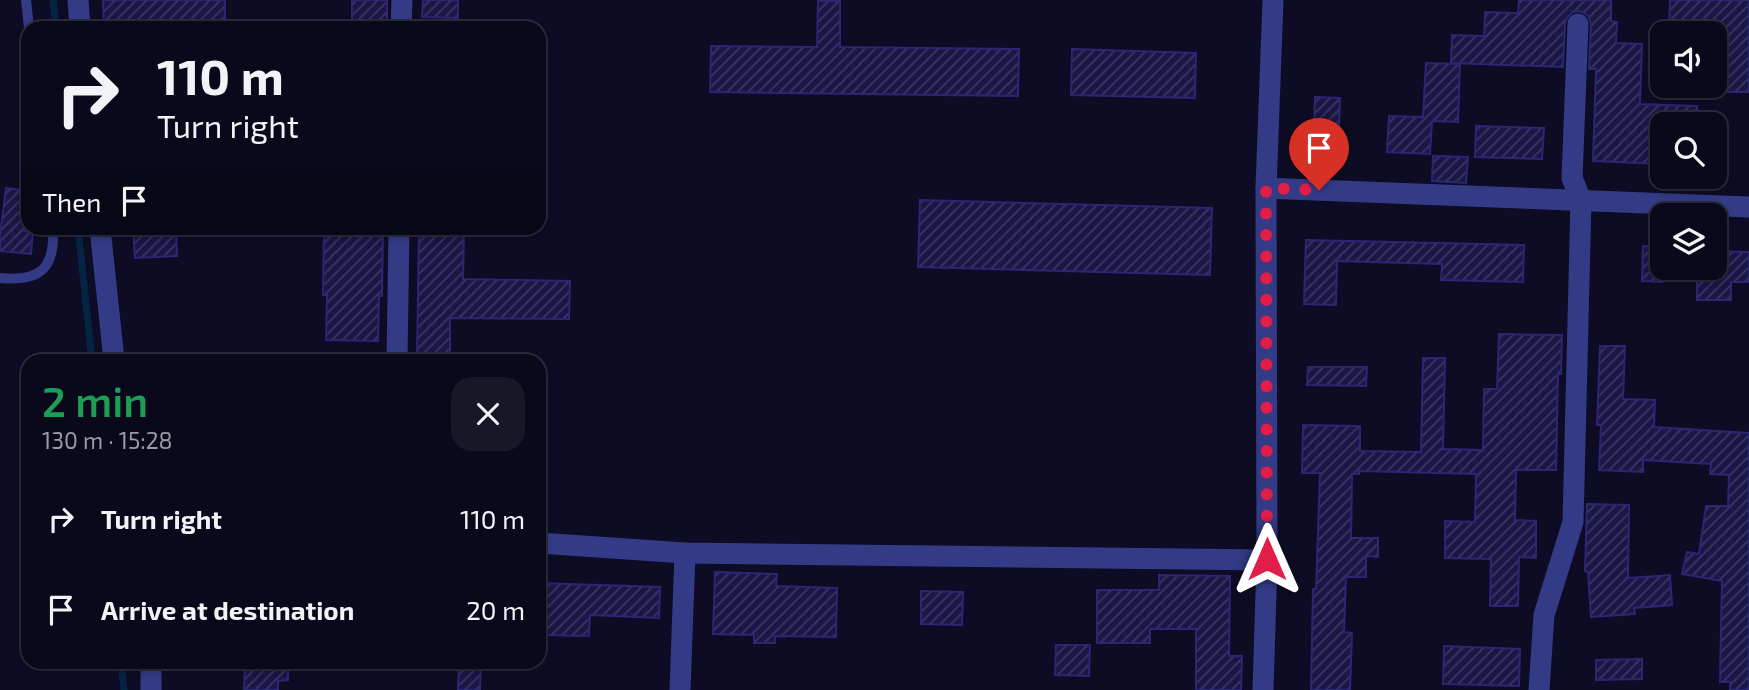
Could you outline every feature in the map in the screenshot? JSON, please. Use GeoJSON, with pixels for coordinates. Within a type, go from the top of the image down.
{"type":"FeatureCollection","features":[{"type":"Feature","properties":{"kind":"street"},"geometry":{"type":"LineString","coordinates":[[78,0],[80,21]]}},
{"type":"Feature","properties":{"kind":"street"},"geometry":{"type":"LineString","coordinates":[[401,21],[402,0]]}},
{"type":"Feature","properties":{"kind":"street"},"geometry":{"type":"LineString","coordinates":[[1263,690],[1267,559],[1266,188],[1273,0]]}},
{"type":"Feature","properties":{"kind":"street"},"geometry":{"type":"LineString","coordinates":[[1539,690],[1544,615],[1573,522],[1581,200],[1572,178],[1578,24]]}},
{"type":"Feature","properties":{"kind":"street"},"geometry":{"type":"LineString","coordinates":[[1266,188],[1749,207]]}},
{"type":"Feature","properties":{"kind":"street"},"geometry":{"type":"LineString","coordinates":[[101,235],[113,354]]}},
{"type":"Feature","properties":{"kind":"street"},"geometry":{"type":"LineString","coordinates":[[397,354],[399,235]]}},
{"type":"Feature","properties":{"kind":"street"},"geometry":{"type":"LineString","coordinates":[[546,543],[685,553],[1267,559]]}},
{"type":"Feature","properties":{"kind":"street"},"geometry":{"type":"LineString","coordinates":[[680,690],[685,553]]}},
{"type":"Feature","properties":{"kind":"street"},"geometry":{"type":"LineString","coordinates":[[151,669],[151,690]]}},
{"type":"Feature","properties":{"kind":"lane"},"geometry":{"type":"LineString","coordinates":[[26,0],[28,21]]}},
{"type":"Feature","properties":{"kind":"lane"},"geometry":{"type":"LineString","coordinates":[[0,278],[34,276],[48,265],[54,248],[53,235]]}},
{"type":"Feature","properties":{"kind":"building"},"geometry":{"type":"Polygon","coordinates":[[[103,0],[225,0],[225,21],[104,21],[103,0]]]}},
{"type":"Feature","properties":{"kind":"building"},"geometry":{"type":"Polygon","coordinates":[[[352,0],[387,0],[387,21],[352,21],[352,0]]]}},
{"type":"Feature","properties":{"kind":"building"},"geometry":{"type":"Polygon","coordinates":[[[423,0],[458,0],[458,18],[422,17],[423,0]]]}},
{"type":"Feature","properties":{"kind":"building"},"geometry":{"type":"Polygon","coordinates":[[[1519,0],[1611,0],[1611,21],[1617,22],[1616,43],[1642,44],[1640,104],[1697,106],[1697,112],[1650,112],[1650,163],[1593,161],[1596,69],[1589,69],[1591,25],[1589,17],[1584,13],[1573,12],[1565,23],[1563,67],[1451,63],[1452,35],[1484,36],[1485,12],[1518,13],[1519,0]]]}},
{"type":"Feature","properties":{"kind":"building"},"geometry":{"type":"Polygon","coordinates":[[[1670,0],[1749,0],[1749,92],[1727,92],[1727,21],[1669,21],[1670,0]]]}},
{"type":"Feature","properties":{"kind":"building"},"geometry":{"type":"Polygon","coordinates":[[[818,1],[840,1],[840,47],[1019,49],[1018,96],[710,92],[711,46],[817,47],[818,1]]]}},
{"type":"Feature","properties":{"kind":"building"},"geometry":{"type":"Polygon","coordinates":[[[1072,49],[1196,53],[1195,98],[1071,95],[1072,49]]]}},
{"type":"Feature","properties":{"kind":"building"},"geometry":{"type":"Polygon","coordinates":[[[1426,63],[1460,64],[1458,122],[1432,121],[1430,154],[1387,152],[1389,116],[1423,117],[1426,63]]]}},
{"type":"Feature","properties":{"kind":"building"},"geometry":{"type":"Polygon","coordinates":[[[1315,97],[1340,98],[1339,130],[1314,129],[1315,97]]]}},
{"type":"Feature","properties":{"kind":"building"},"geometry":{"type":"Polygon","coordinates":[[[1476,126],[1544,128],[1542,159],[1475,157],[1476,126]]]}},
{"type":"Feature","properties":{"kind":"building"},"geometry":{"type":"Polygon","coordinates":[[[1433,156],[1468,157],[1466,183],[1432,181],[1433,156]]]}},
{"type":"Feature","properties":{"kind":"building"},"geometry":{"type":"Polygon","coordinates":[[[6,188],[21,190],[21,235],[33,235],[31,254],[0,251],[6,188]]]}},
{"type":"Feature","properties":{"kind":"building"},"geometry":{"type":"Polygon","coordinates":[[[920,200],[1212,208],[1210,275],[918,267],[920,200]]]}},
{"type":"Feature","properties":{"kind":"building"},"geometry":{"type":"Polygon","coordinates":[[[133,235],[176,235],[177,256],[135,258],[133,235]]]}},
{"type":"Feature","properties":{"kind":"building"},"geometry":{"type":"Polygon","coordinates":[[[324,235],[383,235],[378,341],[326,340],[327,295],[323,295],[324,235]]]}},
{"type":"Feature","properties":{"kind":"building"},"geometry":{"type":"Polygon","coordinates":[[[419,235],[464,235],[463,279],[570,281],[569,319],[450,318],[450,354],[417,354],[419,235]]]}},
{"type":"Feature","properties":{"kind":"building"},"geometry":{"type":"Polygon","coordinates":[[[1306,240],[1524,245],[1523,282],[1441,280],[1442,264],[1337,261],[1336,305],[1304,304],[1306,240]]]}},
{"type":"Feature","properties":{"kind":"building"},"geometry":{"type":"Polygon","coordinates":[[[1643,246],[1650,246],[1650,280],[1662,282],[1642,281],[1643,246]]]}},
{"type":"Feature","properties":{"kind":"building"},"geometry":{"type":"Polygon","coordinates":[[[1727,251],[1749,252],[1749,282],[1731,282],[1731,300],[1697,300],[1697,280],[1727,280],[1727,251]]]}},
{"type":"Feature","properties":{"kind":"building"},"geometry":{"type":"Polygon","coordinates":[[[1499,334],[1562,335],[1561,374],[1558,374],[1556,470],[1516,470],[1515,520],[1536,521],[1536,558],[1519,557],[1518,606],[1490,606],[1491,559],[1445,558],[1445,521],[1475,522],[1476,474],[1359,471],[1359,474],[1352,474],[1351,538],[1378,538],[1378,557],[1366,556],[1366,577],[1346,577],[1344,632],[1352,633],[1350,690],[1311,690],[1313,589],[1316,589],[1320,473],[1302,473],[1303,425],[1360,426],[1360,451],[1421,452],[1423,358],[1445,358],[1443,449],[1483,450],[1484,389],[1497,389],[1499,334]]]}},
{"type":"Feature","properties":{"kind":"building"},"geometry":{"type":"Polygon","coordinates":[[[1600,346],[1625,346],[1623,399],[1655,400],[1654,427],[1749,433],[1749,690],[1730,690],[1730,682],[1720,682],[1722,581],[1682,574],[1687,552],[1699,554],[1706,506],[1728,506],[1729,475],[1710,474],[1711,464],[1643,460],[1643,472],[1599,470],[1601,425],[1597,425],[1600,346]]]}},
{"type":"Feature","properties":{"kind":"building"},"geometry":{"type":"Polygon","coordinates":[[[1308,367],[1367,367],[1366,386],[1307,385],[1308,367]]]}},
{"type":"Feature","properties":{"kind":"building"},"geometry":{"type":"Polygon","coordinates":[[[1587,504],[1629,505],[1628,578],[1670,575],[1672,605],[1634,608],[1635,614],[1591,617],[1588,572],[1585,571],[1587,504]]]}},
{"type":"Feature","properties":{"kind":"building"},"geometry":{"type":"Polygon","coordinates":[[[715,572],[777,574],[776,586],[837,588],[836,637],[775,636],[775,643],[754,643],[754,635],[713,634],[715,572]]]}},
{"type":"Feature","properties":{"kind":"building"},"geometry":{"type":"Polygon","coordinates":[[[1159,575],[1230,576],[1229,656],[1242,656],[1241,690],[1196,690],[1196,629],[1150,629],[1150,643],[1097,643],[1097,590],[1159,590],[1159,575]]]}},
{"type":"Feature","properties":{"kind":"building"},"geometry":{"type":"Polygon","coordinates":[[[546,583],[660,587],[659,618],[590,615],[589,636],[546,635],[546,583]]]}},
{"type":"Feature","properties":{"kind":"building"},"geometry":{"type":"Polygon","coordinates":[[[921,591],[963,592],[962,625],[921,624],[921,591]]]}},
{"type":"Feature","properties":{"kind":"building"},"geometry":{"type":"Polygon","coordinates":[[[1056,645],[1090,645],[1089,676],[1055,675],[1056,645]]]}},
{"type":"Feature","properties":{"kind":"building"},"geometry":{"type":"Polygon","coordinates":[[[1444,646],[1520,649],[1519,686],[1443,684],[1444,646]]]}},
{"type":"Feature","properties":{"kind":"building"},"geometry":{"type":"Polygon","coordinates":[[[1642,659],[1642,679],[1596,680],[1596,660],[1642,659]]]}},
{"type":"Feature","properties":{"kind":"building"},"geometry":{"type":"Polygon","coordinates":[[[245,669],[288,669],[288,680],[278,681],[278,690],[244,690],[245,669]]]}},
{"type":"Feature","properties":{"kind":"building"},"geometry":{"type":"Polygon","coordinates":[[[459,669],[481,669],[480,690],[458,690],[459,669]]]}},
{"type":"Feature","properties":{"kind":"waterway"},"geometry":{"type":"LineString","coordinates":[[53,0],[55,21]]}},
{"type":"Feature","properties":{"kind":"waterway"},"geometry":{"type":"LineString","coordinates":[[79,235],[91,354]]}},
{"type":"Feature","properties":{"kind":"waterway"},"geometry":{"type":"LineString","coordinates":[[122,669],[124,690]]}},
{"type":"Feature","properties":{"kind":"route"},"geometry":{"type":"LineString","coordinates":[[1267,559],[1266,188],[1319,190]]}}]}
